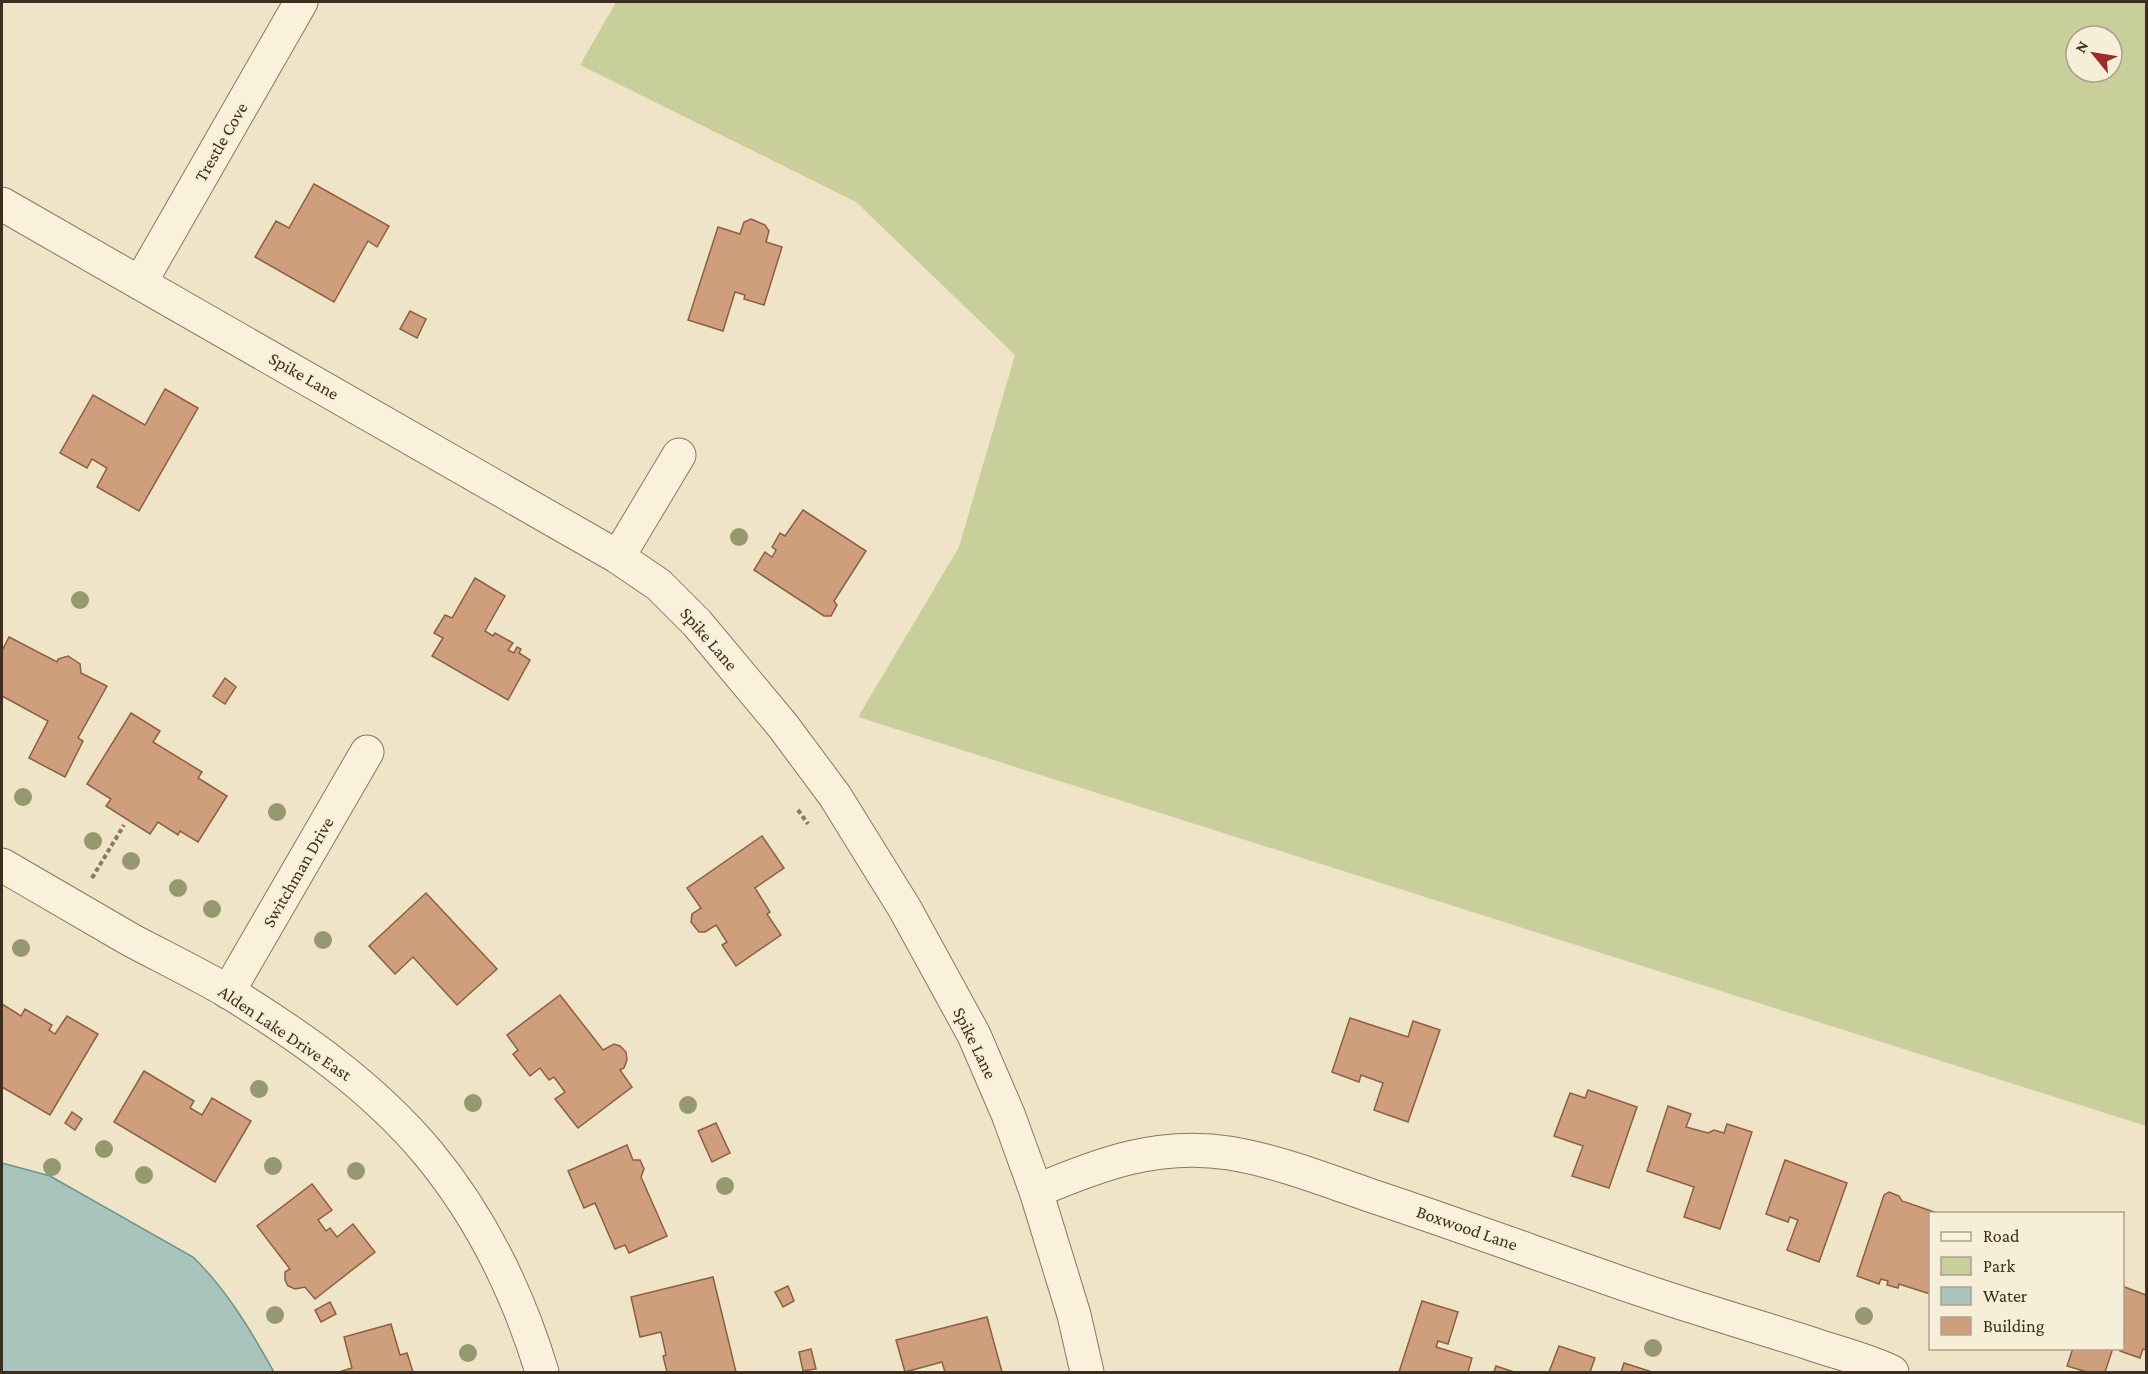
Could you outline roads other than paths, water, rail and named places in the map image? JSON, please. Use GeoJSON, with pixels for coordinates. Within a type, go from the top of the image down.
{"type":"FeatureCollection","features":[{"type":"Feature","properties":{"kind":"street","name":"Trestle Cove"},"geometry":{"type":"LineString","coordinates":[[140,282],[302,2]]}},
{"type":"Feature","properties":{"kind":"street","name":"Spike Lane"},"geometry":{"type":"LineString","coordinates":[[2,204],[618,556],[659,585],[697,623],[783,726],[835,796],[905,909],[974,1035],[1008,1114],[1036,1191],[1074,1315],[1087,1372]]}},
{"type":"Feature","properties":{"kind":"street"},"geometry":{"type":"LineString","coordinates":[[618,556],[679,455]]}},
{"type":"Feature","properties":{"kind":"street","name":"Switchman Drive"},"geometry":{"type":"LineString","coordinates":[[228,992],[367,752]]}},
{"type":"Feature","properties":{"kind":"street","name":"Alden Lake Drive East"},"geometry":{"type":"LineString","coordinates":[[2,865],[228,992],[316,1050],[348,1075],[407,1130],[428,1153],[460,1196],[485,1236],[518,1303],[542,1372]]}},
{"type":"Feature","properties":{"kind":"street","name":"Boxwood Lane"},"geometry":{"type":"LineString","coordinates":[[1036,1191],[1088,1169],[1156,1152],[1228,1153],[1303,1173],[1634,1287],[1892,1372]]}},
{"type":"Feature","properties":{"kind":"water"},"geometry":{"type":"Polygon","coordinates":[[[2,1163],[50,1176],[193,1257],[228,1297],[274,1372],[2,1372],[2,1163]]]}}]}
